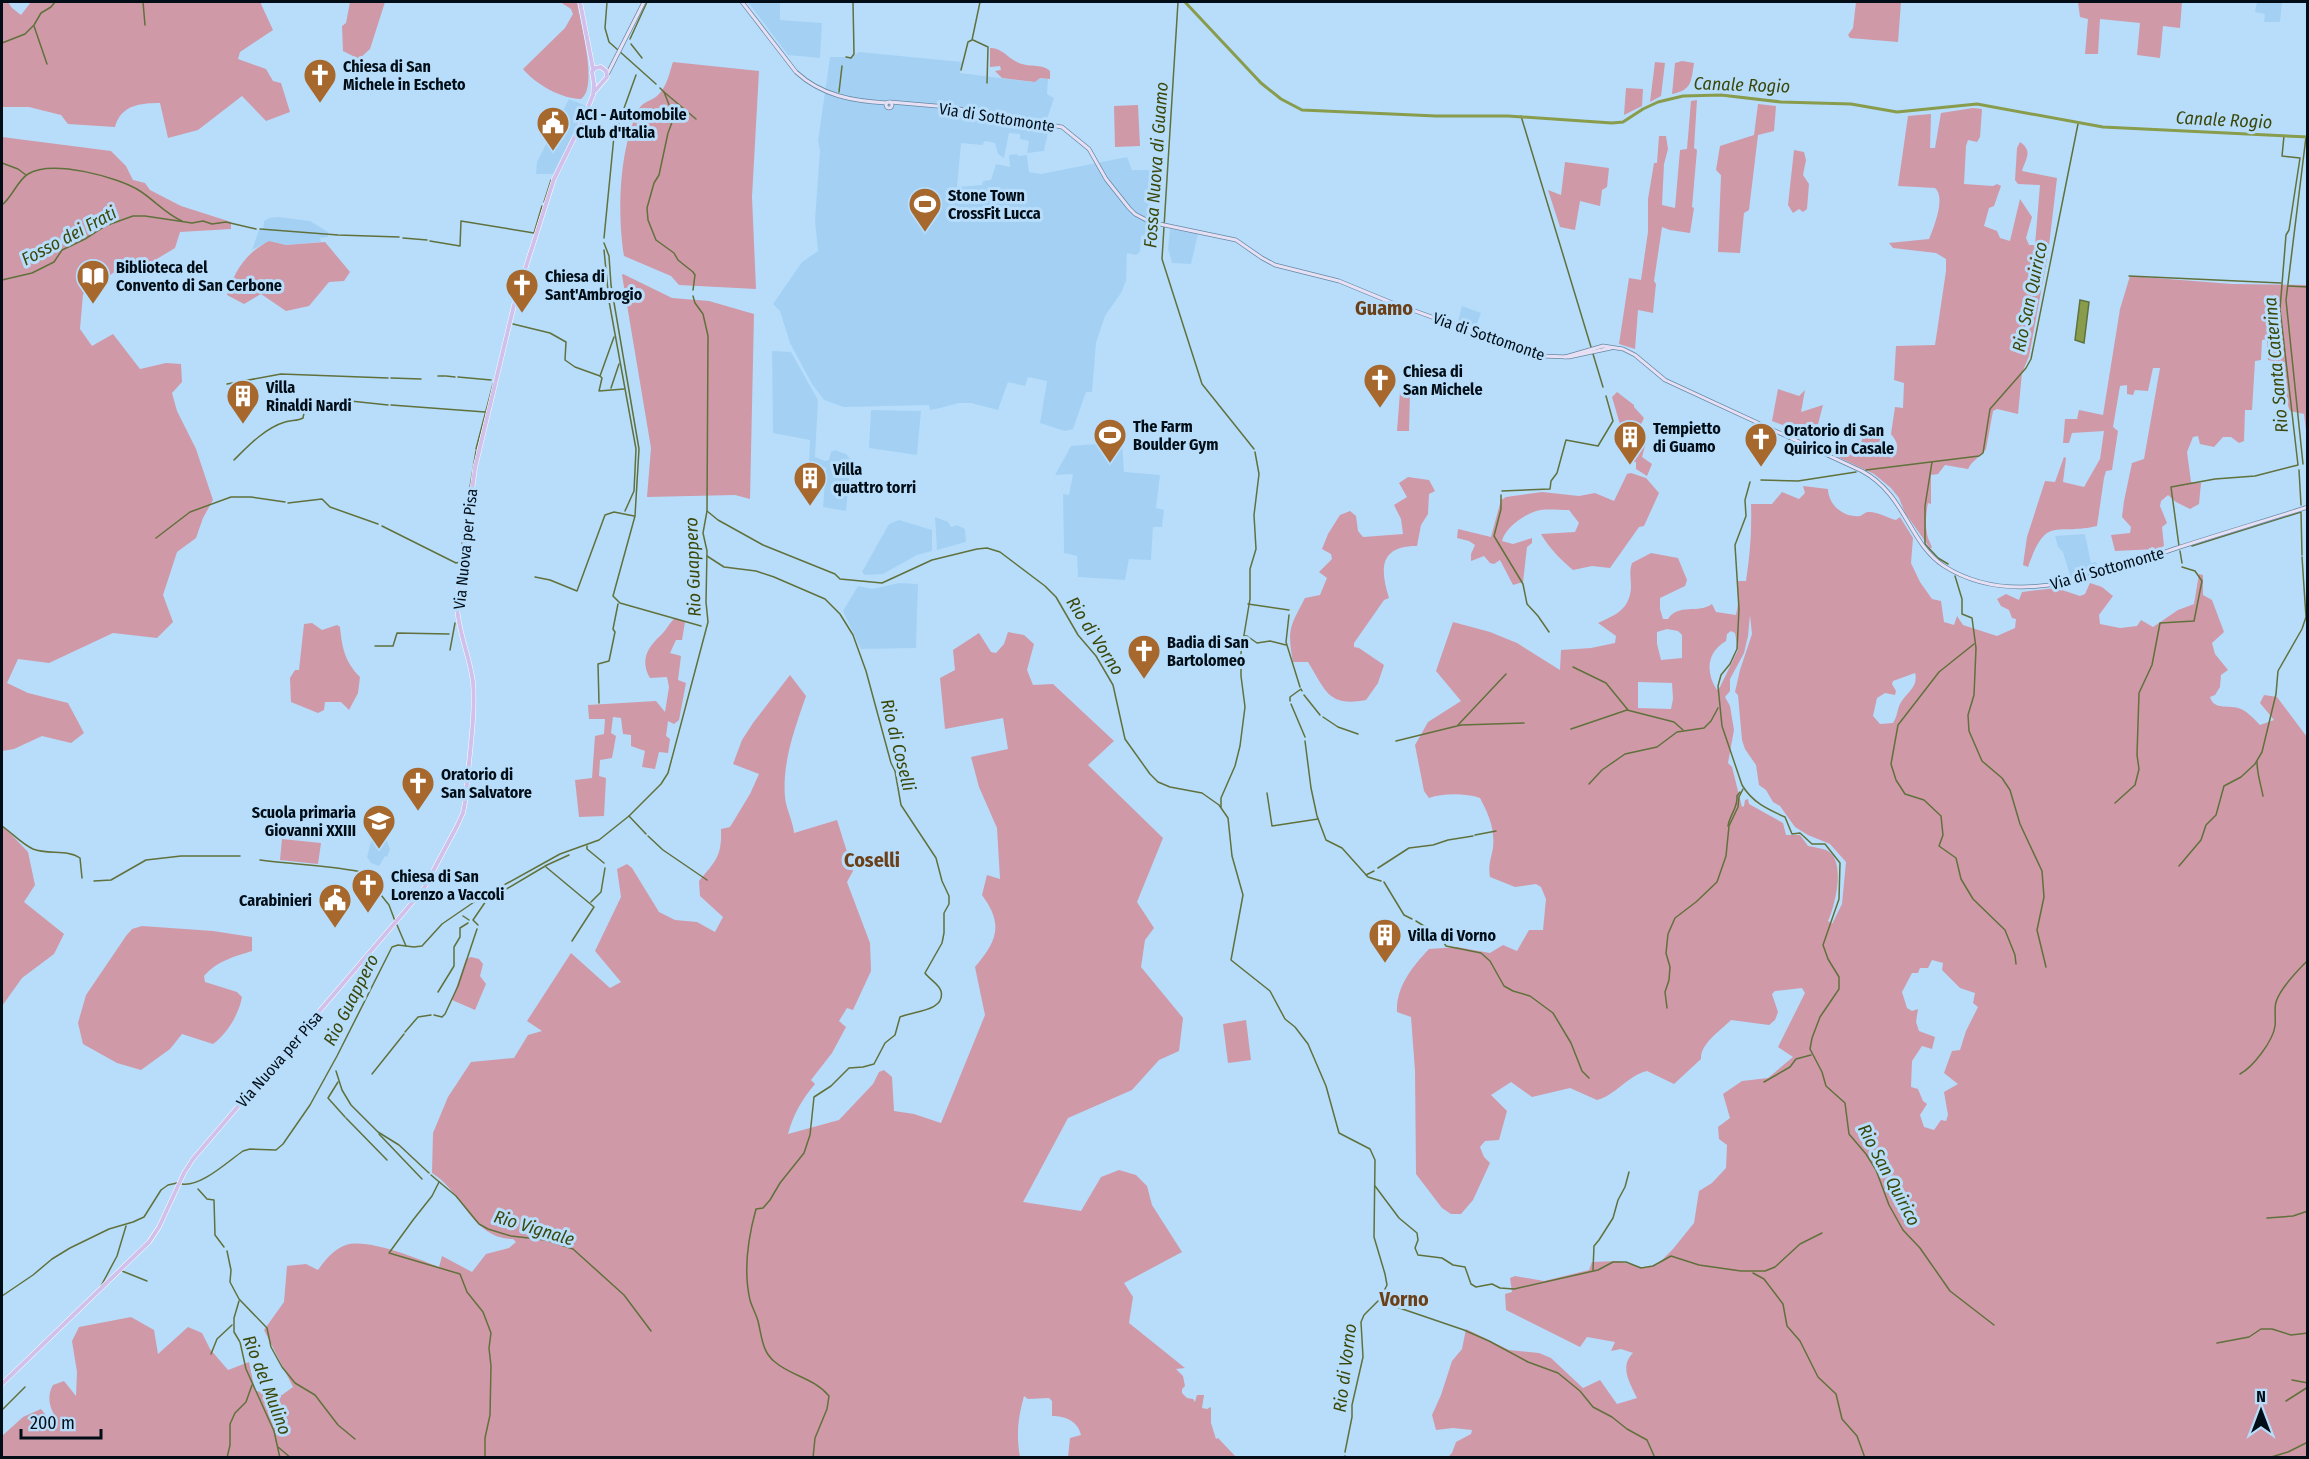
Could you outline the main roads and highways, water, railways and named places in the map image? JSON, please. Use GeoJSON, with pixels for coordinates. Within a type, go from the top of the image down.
{"type":"FeatureCollection","features":[{"type":"Feature","properties":{"kind":"main road"},"geometry":{"type":"LineString","coordinates":[[580,2],[591,56],[594,92]]}},
{"type":"Feature","properties":{"kind":"main road"},"geometry":{"type":"LineString","coordinates":[[594,92],[607,75],[644,2]]}},
{"type":"Feature","properties":{"kind":"main road","name":"Via di Sottomonte"},"geometry":{"type":"LineString","coordinates":[[742,2],[796,72],[815,87],[843,98],[948,108],[1062,128],[1089,149],[1106,179],[1135,214],[1150,222],[1236,240],[1275,264],[1339,281],[1544,357],[1574,357],[1602,349],[1619,348],[1635,355],[1665,380],[1874,477],[1895,498],[1919,538],[1936,560],[1953,571],[1988,583],[2025,587],[2070,582],[2307,507]]}},
{"type":"Feature","properties":{"kind":"main road"},"geometry":{"type":"LineString","coordinates":[[591,56],[607,75]]}},
{"type":"Feature","properties":{"kind":"main road"},"geometry":{"type":"LineString","coordinates":[[593,69],[613,62]]}},
{"type":"Feature","properties":{"kind":"main road"},"geometry":{"type":"LineString","coordinates":[[593,80],[601,82]]}},
{"type":"Feature","properties":{"kind":"main road","name":"Via Nuova per Pisa"},"geometry":{"type":"LineString","coordinates":[[2,1384],[147,1245],[159,1227],[193,1159],[418,897],[462,816],[466,798],[473,693],[471,671],[457,608],[475,468],[518,293],[554,179],[594,92]]}},
{"type":"Feature","properties":{"kind":"main road","name":"Via di Sottomonte"},"geometry":{"type":"LineString","coordinates":[[888,104],[892,107],[900,104]]}},
{"type":"Feature","properties":{"kind":"waterway"},"geometry":{"type":"LineString","coordinates":[[2,43],[25,34],[41,13],[55,2]]}},
{"type":"Feature","properties":{"kind":"waterway"},"geometry":{"type":"LineString","coordinates":[[143,2],[145,25]]}},
{"type":"Feature","properties":{"kind":"waterway","name":"Rio Guappero"},"geometry":{"type":"LineString","coordinates":[[607,2],[605,28],[609,42],[656,84]]}},
{"type":"Feature","properties":{"kind":"waterway"},"geometry":{"type":"LineString","coordinates":[[630,39],[647,2]]}},
{"type":"Feature","properties":{"kind":"waterway"},"geometry":{"type":"LineString","coordinates":[[846,57],[851,58],[854,54],[853,2]]}},
{"type":"Feature","properties":{"kind":"waterway"},"geometry":{"type":"LineString","coordinates":[[961,70],[968,42],[972,40],[980,2]]}},
{"type":"Feature","properties":{"kind":"waterway","name":"Fossa Nuova di Guamo"},"geometry":{"type":"LineString","coordinates":[[1178,2],[1162,259],[1202,384],[1254,449]]}},
{"type":"Feature","properties":{"kind":"waterway","name":"Canale Rogio"},"geometry":{"type":"LineString","coordinates":[[1185,2],[1261,83],[1281,99],[1302,110],[1436,116],[1508,116],[1612,123],[1623,122],[1658,102],[1683,96],[1721,95],[1781,102],[1851,104],[1897,112],[1977,104],[2103,127],[2308,137]]}},
{"type":"Feature","properties":{"kind":"waterway"},"geometry":{"type":"LineString","coordinates":[[34,26],[47,64]]}},
{"type":"Feature","properties":{"kind":"waterway"},"geometry":{"type":"LineString","coordinates":[[973,40],[988,47],[987,83]]}},
{"type":"Feature","properties":{"kind":"waterway"},"geometry":{"type":"LineString","coordinates":[[631,44],[642,58]]}},
{"type":"Feature","properties":{"kind":"waterway"},"geometry":{"type":"LineString","coordinates":[[839,92],[842,66]]}},
{"type":"Feature","properties":{"kind":"waterway"},"geometry":{"type":"LineString","coordinates":[[604,238],[614,136],[636,75]]}},
{"type":"Feature","properties":{"kind":"waterway","name":"Rio Guappero"},"geometry":{"type":"LineString","coordinates":[[660,88],[664,92],[674,117],[668,133],[659,175],[654,183],[647,208],[648,220],[656,240],[674,253],[678,260],[695,275],[693,290]]}},
{"type":"Feature","properties":{"kind":"waterway"},"geometry":{"type":"LineString","coordinates":[[664,92],[696,119]]}},
{"type":"Feature","properties":{"kind":"waterway"},"geometry":{"type":"LineString","coordinates":[[1521,116],[1591,347]]}},
{"type":"Feature","properties":{"kind":"waterway","name":"Rio San Quirico"},"geometry":{"type":"LineString","coordinates":[[1866,470],[1979,456],[1983,453],[1990,409],[2026,368],[2031,359],[2078,124]]}},
{"type":"Feature","properties":{"kind":"waterway","name":"Rio Santa Caterina"},"geometry":{"type":"LineString","coordinates":[[2179,546],[2171,487],[2215,479],[2255,476],[2298,465],[2280,309],[2286,235],[2289,230],[2300,158],[2282,156],[2284,136]]}},
{"type":"Feature","properties":{"kind":"waterway"},"geometry":{"type":"LineString","coordinates":[[2303,464],[2286,300],[2306,137]]}},
{"type":"Feature","properties":{"kind":"waterway"},"geometry":{"type":"LineString","coordinates":[[2,163],[26,175]]}},
{"type":"Feature","properties":{"kind":"waterway"},"geometry":{"type":"LineString","coordinates":[[2,205],[28,174],[53,168],[68,169],[117,180],[140,191],[182,221]]}},
{"type":"Feature","properties":{"kind":"waterway","name":"Fosso dei Frati"},"geometry":{"type":"LineString","coordinates":[[544,202],[551,180]]}},
{"type":"Feature","properties":{"kind":"waterway","name":"Fosso dei Frati"},"geometry":{"type":"LineString","coordinates":[[430,241],[460,246],[461,221],[534,233],[542,206]]}},
{"type":"Feature","properties":{"kind":"waterway","name":"Fosso dei Frati"},"geometry":{"type":"LineString","coordinates":[[2,280],[32,273],[54,262],[62,250],[105,226],[133,216],[192,223],[226,222],[256,229]]}},
{"type":"Feature","properties":{"kind":"waterway","name":"Fosso dei Frati"},"geometry":{"type":"LineString","coordinates":[[260,229],[399,237]]}},
{"type":"Feature","properties":{"kind":"waterway","name":"Fosso dei Frati"},"geometry":{"type":"LineString","coordinates":[[403,238],[427,240]]}},
{"type":"Feature","properties":{"kind":"waterway"},"geometry":{"type":"LineString","coordinates":[[604,243],[609,256],[611,285],[639,449],[635,516],[613,596],[620,603],[701,626]]}},
{"type":"Feature","properties":{"kind":"waterway"},"geometry":{"type":"LineString","coordinates":[[604,250],[609,301],[636,449],[634,491],[625,511]]}},
{"type":"Feature","properties":{"kind":"waterway"},"geometry":{"type":"LineString","coordinates":[[2129,276],[2281,283]]}},
{"type":"Feature","properties":{"kind":"waterway"},"geometry":{"type":"LineString","coordinates":[[2288,286],[2308,287]]}},
{"type":"Feature","properties":{"kind":"waterway","name":"Rio Guappero"},"geometry":{"type":"LineString","coordinates":[[182,1184],[197,1182],[205,1178],[243,1151],[276,1150],[283,1144],[310,1105],[392,947],[422,946],[442,924],[477,900],[560,854],[599,840],[629,816],[661,784],[668,773],[708,622],[707,551],[703,533],[707,511],[708,336],[703,314],[693,296]]}},
{"type":"Feature","properties":{"kind":"waterway"},"geometry":{"type":"LineString","coordinates":[[513,324],[550,333],[566,342],[565,360],[575,367],[600,376]]}},
{"type":"Feature","properties":{"kind":"waterway"},"geometry":{"type":"LineString","coordinates":[[614,337],[600,376],[602,378],[599,391],[624,389]]}},
{"type":"Feature","properties":{"kind":"waterway"},"geometry":{"type":"LineString","coordinates":[[1593,354],[1603,387]]}},
{"type":"Feature","properties":{"kind":"waterway"},"geometry":{"type":"LineString","coordinates":[[611,388],[619,364]]}},
{"type":"Feature","properties":{"kind":"waterway"},"geometry":{"type":"LineString","coordinates":[[227,384],[281,374],[388,378]]}},
{"type":"Feature","properties":{"kind":"waterway"},"geometry":{"type":"LineString","coordinates":[[438,376],[445,376]]}},
{"type":"Feature","properties":{"kind":"waterway"},"geometry":{"type":"LineString","coordinates":[[446,376],[455,377]]}},
{"type":"Feature","properties":{"kind":"waterway"},"geometry":{"type":"LineString","coordinates":[[458,377],[491,380]]}},
{"type":"Feature","properties":{"kind":"waterway"},"geometry":{"type":"LineString","coordinates":[[391,378],[421,379]]}},
{"type":"Feature","properties":{"kind":"waterway"},"geometry":{"type":"LineString","coordinates":[[476,449],[493,384]]}},
{"type":"Feature","properties":{"kind":"waterway"},"geometry":{"type":"LineString","coordinates":[[1502,491],[1550,489],[1566,440],[1598,446],[1613,421],[1606,396]]}},
{"type":"Feature","properties":{"kind":"waterway"},"geometry":{"type":"LineString","coordinates":[[305,410],[341,400],[388,405]]}},
{"type":"Feature","properties":{"kind":"waterway"},"geometry":{"type":"LineString","coordinates":[[391,405],[485,412]]}},
{"type":"Feature","properties":{"kind":"waterway"},"geometry":{"type":"LineString","coordinates":[[234,460],[264,433],[287,421],[299,420],[303,418],[304,413]]}},
{"type":"Feature","properties":{"kind":"waterway"},"geometry":{"type":"LineString","coordinates":[[469,493],[476,451]]}},
{"type":"Feature","properties":{"kind":"waterway"},"geometry":{"type":"LineString","coordinates":[[1221,807],[1221,798],[1235,766],[1240,746],[1245,707],[1241,653],[1250,599],[1250,569],[1256,549],[1254,515],[1259,474],[1255,452]]}},
{"type":"Feature","properties":{"kind":"waterway"},"geometry":{"type":"LineString","coordinates":[[1932,462],[1925,506],[1925,544],[1938,558],[1948,564]]}},
{"type":"Feature","properties":{"kind":"waterway","name":"Rio Santa Caterina"},"geometry":{"type":"LineString","coordinates":[[2299,470],[2301,505]]}},
{"type":"Feature","properties":{"kind":"waterway","name":"Rio San Quirico"},"geometry":{"type":"LineString","coordinates":[[1761,480],[1798,481],[1856,472]]}},
{"type":"Feature","properties":{"kind":"waterway","name":"Rio San Quirico"},"geometry":{"type":"LineString","coordinates":[[1750,482],[1745,500],[1746,516],[1735,545],[1739,609],[1737,649],[1730,664],[1721,675],[1718,686],[1722,726],[1742,785],[1750,796],[1785,817],[1792,834],[1800,833],[1812,844],[1825,844],[1840,863],[1839,899],[1823,945],[1839,977],[1839,989],[1820,1017],[1810,1049],[1822,1072],[1826,1086],[1845,1103],[1849,1134],[1876,1170],[1889,1205],[1903,1230],[1920,1248],[1950,1291],[1994,1325]]}},
{"type":"Feature","properties":{"kind":"waterway"},"geometry":{"type":"LineString","coordinates":[[1501,495],[1501,509],[1494,536],[1523,584],[1527,604],[1549,632]]}},
{"type":"Feature","properties":{"kind":"waterway"},"geometry":{"type":"LineString","coordinates":[[156,538],[190,512],[231,497],[251,497],[285,502]]}},
{"type":"Feature","properties":{"kind":"waterway"},"geometry":{"type":"LineString","coordinates":[[288,503],[322,499],[330,507],[378,524]]}},
{"type":"Feature","properties":{"kind":"waterway"},"geometry":{"type":"LineString","coordinates":[[466,512],[467,507]]}},
{"type":"Feature","properties":{"kind":"waterway","name":"Rio di Vorno"},"geometry":{"type":"LineString","coordinates":[[707,511],[718,520],[763,545],[835,574],[840,579],[882,583],[932,560],[977,549],[987,548],[1000,552],[1056,597],[1078,635],[1096,656],[1113,685],[1125,739],[1150,774],[1158,782],[1170,787],[1202,793],[1219,805],[1228,818],[1232,856],[1243,895],[1231,960],[1270,991],[1285,1019],[1295,1027],[1308,1044],[1326,1086],[1339,1133],[1370,1149],[1375,1160],[1374,1237],[1387,1285],[1380,1299],[1364,1315],[1361,1322],[1363,1357],[1352,1405],[1345,1452]]}},
{"type":"Feature","properties":{"kind":"waterway"},"geometry":{"type":"LineString","coordinates":[[535,577],[550,580],[577,591],[605,515],[614,512],[634,516]]}},
{"type":"Feature","properties":{"kind":"waterway"},"geometry":{"type":"LineString","coordinates":[[2192,546],[2301,512],[2302,555]]}},
{"type":"Feature","properties":{"kind":"waterway"},"geometry":{"type":"LineString","coordinates":[[463,533],[465,516]]}},
{"type":"Feature","properties":{"kind":"waterway"},"geometry":{"type":"LineString","coordinates":[[382,526],[456,563],[460,562],[463,537]]}},
{"type":"Feature","properties":{"kind":"waterway"},"geometry":{"type":"LineString","coordinates":[[2180,551],[2182,563]]}},
{"type":"Feature","properties":{"kind":"waterway","name":"Rio di Coselli"},"geometry":{"type":"LineString","coordinates":[[707,556],[724,567],[756,571],[825,599],[840,614],[853,635],[866,671],[895,771],[901,805],[936,858],[949,896],[949,904],[944,913],[942,943],[925,973],[940,988],[941,998],[938,1003],[927,1010],[900,1017],[895,1035],[885,1043],[874,1064],[849,1068],[831,1086],[814,1097],[810,1135],[804,1153],[780,1183],[770,1200],[763,1208],[756,1209],[753,1220],[747,1254],[748,1289],[765,1349],[781,1367],[816,1385],[829,1396],[827,1409],[815,1438],[813,1458]]}},
{"type":"Feature","properties":{"kind":"waterway","name":"Rio Santa Caterina"},"geometry":{"type":"LineString","coordinates":[[2179,866],[2201,840],[2206,825],[2216,815],[2224,786],[2241,777],[2255,764],[2262,752],[2276,694],[2278,671],[2302,629],[2306,617],[2302,557]]}},
{"type":"Feature","properties":{"kind":"waterway"},"geometry":{"type":"LineString","coordinates":[[2115,803],[2135,785],[2139,769],[2137,755],[2139,693],[2152,665],[2160,623],[2194,621],[2202,581],[2195,571],[2182,567]]}},
{"type":"Feature","properties":{"kind":"waterway"},"geometry":{"type":"LineString","coordinates":[[1955,576],[1962,599],[1962,614],[1972,618],[1976,648],[1974,695],[1968,715],[1969,731],[1982,761],[2002,778],[2010,790],[2020,824],[2042,871],[2044,897],[2037,930],[2046,967]]}},
{"type":"Feature","properties":{"kind":"waterway"},"geometry":{"type":"LineString","coordinates":[[599,703],[598,664],[609,661],[618,604]]}},
{"type":"Feature","properties":{"kind":"waterway"},"geometry":{"type":"LineString","coordinates":[[1248,604],[1289,610]]}},
{"type":"Feature","properties":{"kind":"waterway"},"geometry":{"type":"LineString","coordinates":[[1289,615],[1286,642],[1300,687]]}},
{"type":"Feature","properties":{"kind":"waterway"},"geometry":{"type":"LineString","coordinates":[[450,650],[455,623]]}},
{"type":"Feature","properties":{"kind":"waterway"},"geometry":{"type":"LineString","coordinates":[[375,646],[393,646],[397,633],[449,634]]}},
{"type":"Feature","properties":{"kind":"waterway"},"geometry":{"type":"LineString","coordinates":[[1244,636],[1257,643],[1270,641],[1286,645]]}},
{"type":"Feature","properties":{"kind":"waterway"},"geometry":{"type":"LineString","coordinates":[[1974,644],[1939,672],[1898,725],[1891,764],[1896,780],[1905,794],[1924,800],[1941,816],[1943,835],[1939,846],[1956,858],[1961,879],[1973,899],[2005,930],[2015,955],[2016,964]]}},
{"type":"Feature","properties":{"kind":"waterway"},"geometry":{"type":"LineString","coordinates":[[1573,667],[1606,683],[1628,710]]}},
{"type":"Feature","properties":{"kind":"waterway"},"geometry":{"type":"LineString","coordinates":[[1458,725],[1506,674]]}},
{"type":"Feature","properties":{"kind":"waterway"},"geometry":{"type":"LineString","coordinates":[[1290,701],[1290,697],[1301,689],[1302,691]]}},
{"type":"Feature","properties":{"kind":"waterway"},"geometry":{"type":"LineString","coordinates":[[1304,695],[1320,715]]}},
{"type":"Feature","properties":{"kind":"waterway"},"geometry":{"type":"LineString","coordinates":[[1291,704],[1305,737]]}},
{"type":"Feature","properties":{"kind":"waterway"},"geometry":{"type":"LineString","coordinates":[[1589,784],[1602,770],[1625,754],[1657,747],[1677,732],[1704,728],[1718,708]]}},
{"type":"Feature","properties":{"kind":"waterway"},"geometry":{"type":"LineString","coordinates":[[1571,729],[1627,710],[1674,722],[1683,730]]}},
{"type":"Feature","properties":{"kind":"waterway"},"geometry":{"type":"LineString","coordinates":[[1323,717],[1338,727],[1358,734]]}},
{"type":"Feature","properties":{"kind":"waterway"},"geometry":{"type":"LineString","coordinates":[[1396,741],[1461,725],[1524,723]]}},
{"type":"Feature","properties":{"kind":"waterway"},"geometry":{"type":"LineString","coordinates":[[1305,741],[1311,788],[1317,816],[1326,840],[1342,848],[1368,877],[1381,881]]}},
{"type":"Feature","properties":{"kind":"waterway"},"geometry":{"type":"LineString","coordinates":[[2257,762],[2263,796]]}},
{"type":"Feature","properties":{"kind":"waterway"},"geometry":{"type":"LineString","coordinates":[[1667,1008],[1665,992],[1670,967],[1666,953],[1668,934],[1675,918],[1717,882],[1726,856],[1729,826],[1743,789]]}},
{"type":"Feature","properties":{"kind":"waterway"},"geometry":{"type":"LineString","coordinates":[[1728,826],[1740,792]]}},
{"type":"Feature","properties":{"kind":"waterway"},"geometry":{"type":"LineString","coordinates":[[1267,793],[1272,826],[1318,819]]}},
{"type":"Feature","properties":{"kind":"waterway"},"geometry":{"type":"LineString","coordinates":[[629,816],[646,834]]}},
{"type":"Feature","properties":{"kind":"waterway"},"geometry":{"type":"LineString","coordinates":[[2,826],[33,849],[70,854],[80,858],[82,878]]}},
{"type":"Feature","properties":{"kind":"waterway"},"geometry":{"type":"LineString","coordinates":[[1475,835],[1496,831]]}},
{"type":"Feature","properties":{"kind":"waterway"},"geometry":{"type":"LineString","coordinates":[[648,836],[663,850],[707,880]]}},
{"type":"Feature","properties":{"kind":"waterway"},"geometry":{"type":"LineString","coordinates":[[1378,868],[1409,848],[1473,836]]}},
{"type":"Feature","properties":{"kind":"waterway"},"geometry":{"type":"LineString","coordinates":[[587,846],[587,849],[604,863]]}},
{"type":"Feature","properties":{"kind":"waterway"},"geometry":{"type":"LineString","coordinates":[[478,925],[473,920],[486,901],[547,865],[569,855]]}},
{"type":"Feature","properties":{"kind":"waterway"},"geometry":{"type":"LineString","coordinates":[[94,881],[111,880],[146,860],[181,856],[240,856]]}},
{"type":"Feature","properties":{"kind":"waterway"},"geometry":{"type":"LineString","coordinates":[[260,860],[366,873]]}},
{"type":"Feature","properties":{"kind":"waterway"},"geometry":{"type":"LineString","coordinates":[[546,867],[594,907],[572,941]]}},
{"type":"Feature","properties":{"kind":"waterway"},"geometry":{"type":"LineString","coordinates":[[591,902],[601,892],[605,868]]}},
{"type":"Feature","properties":{"kind":"waterway"},"geometry":{"type":"LineString","coordinates":[[1366,875],[1374,871]]}},
{"type":"Feature","properties":{"kind":"waterway"},"geometry":{"type":"LineString","coordinates":[[1384,882],[1404,915],[1412,919]]}},
{"type":"Feature","properties":{"kind":"waterway"},"geometry":{"type":"LineString","coordinates":[[377,890],[389,905],[395,921]]}},
{"type":"Feature","properties":{"kind":"waterway"},"geometry":{"type":"LineString","coordinates":[[463,916],[469,920]]}},
{"type":"Feature","properties":{"kind":"waterway"},"geometry":{"type":"LineString","coordinates":[[1416,921],[1440,936],[1446,946],[1481,953],[1490,961],[1504,986],[1530,996],[1553,1013],[1571,1043],[1582,1071],[1589,1078]]}},
{"type":"Feature","properties":{"kind":"waterway"},"geometry":{"type":"LineString","coordinates":[[438,992],[454,966],[454,947],[460,937],[460,928],[468,923]]}},
{"type":"Feature","properties":{"kind":"waterway"},"geometry":{"type":"LineString","coordinates":[[397,925],[406,946]]}},
{"type":"Feature","properties":{"kind":"waterway"},"geometry":{"type":"LineString","coordinates":[[434,1015],[442,1017],[445,1014],[458,986],[477,929]]}},
{"type":"Feature","properties":{"kind":"waterway"},"geometry":{"type":"LineString","coordinates":[[2240,1074],[2251,1066],[2262,1053],[2275,1026],[2275,1005],[2278,997],[2308,960]]}},
{"type":"Feature","properties":{"kind":"waterway"},"geometry":{"type":"LineString","coordinates":[[405,1032],[418,1017],[431,1015]]}},
{"type":"Feature","properties":{"kind":"waterway"},"geometry":{"type":"LineString","coordinates":[[372,1074],[404,1034]]}},
{"type":"Feature","properties":{"kind":"waterway"},"geometry":{"type":"LineString","coordinates":[[1764,1082],[1790,1067],[1796,1059],[1811,1055]]}},
{"type":"Feature","properties":{"kind":"waterway","name":"Rio Vignale"},"geometry":{"type":"LineString","coordinates":[[336,1071],[342,1090],[351,1105],[378,1132],[399,1145],[429,1173]]}},
{"type":"Feature","properties":{"kind":"waterway"},"geometry":{"type":"LineString","coordinates":[[338,1082],[328,1098],[345,1117]]}},
{"type":"Feature","properties":{"kind":"waterway"},"geometry":{"type":"LineString","coordinates":[[346,1118],[387,1160]]}},
{"type":"Feature","properties":{"kind":"waterway"},"geometry":{"type":"LineString","coordinates":[[379,1134],[422,1179]]}},
{"type":"Feature","properties":{"kind":"waterway"},"geometry":{"type":"LineString","coordinates":[[1593,1270],[1594,1246],[1613,1218],[1629,1172]]}},
{"type":"Feature","properties":{"kind":"waterway","name":"Rio Vignale"},"geometry":{"type":"LineString","coordinates":[[431,1175],[456,1196],[479,1224],[488,1229],[511,1236],[546,1240],[573,1249],[624,1295],[651,1331]]}},
{"type":"Feature","properties":{"kind":"waterway"},"geometry":{"type":"LineString","coordinates":[[439,1182],[432,1196],[389,1253],[460,1274],[467,1292],[483,1312],[491,1333],[489,1348],[490,1415],[485,1438],[485,1458]]}},
{"type":"Feature","properties":{"kind":"waterway","name":"Rio Guappero"},"geometry":{"type":"LineString","coordinates":[[2,1296],[70,1248],[109,1229],[144,1217],[161,1190],[177,1183]]}},
{"type":"Feature","properties":{"kind":"waterway"},"geometry":{"type":"LineString","coordinates":[[1375,1186],[1399,1218],[1417,1233],[1418,1240],[1415,1248],[1418,1255],[1442,1258],[1453,1265],[1465,1267],[1471,1284],[1476,1287],[1492,1284],[1500,1288],[1514,1289],[1598,1270],[1613,1262],[1626,1262],[1641,1268],[1653,1266],[1671,1256],[1699,1265],[1741,1271],[1765,1271],[1775,1267],[1800,1244],[1822,1233]]}},
{"type":"Feature","properties":{"kind":"waterway","name":"Rio del Mulino"},"geometry":{"type":"LineString","coordinates":[[198,1189],[207,1199],[214,1200],[215,1235],[224,1247]]}},
{"type":"Feature","properties":{"kind":"waterway"},"geometry":{"type":"LineString","coordinates":[[2267,1218],[2293,1216],[2308,1211]]}},
{"type":"Feature","properties":{"kind":"waterway"},"geometry":{"type":"LineString","coordinates":[[101,1286],[117,1256],[126,1226]]}},
{"type":"Feature","properties":{"kind":"waterway"},"geometry":{"type":"LineString","coordinates":[[227,1251],[231,1270],[230,1282],[239,1299],[267,1328],[271,1347],[282,1367],[295,1383],[315,1395],[338,1425],[355,1439]]}},
{"type":"Feature","properties":{"kind":"waterway"},"geometry":{"type":"LineString","coordinates":[[122,1271],[147,1281]]}},
{"type":"Feature","properties":{"kind":"waterway"},"geometry":{"type":"LineString","coordinates":[[1753,1273],[1764,1279],[1783,1304],[1787,1326],[1800,1341],[1818,1377],[1836,1394],[1842,1419],[1857,1436],[1865,1458]]}},
{"type":"Feature","properties":{"kind":"waterway","name":"Rio del Mulino"},"geometry":{"type":"LineString","coordinates":[[239,1301],[234,1318],[234,1332],[240,1342],[246,1369],[274,1431],[280,1458]]}},
{"type":"Feature","properties":{"kind":"waterway"},"geometry":{"type":"LineString","coordinates":[[1379,1301],[1464,1330],[1528,1362],[1558,1373],[1580,1391],[1593,1407],[1647,1440],[1655,1458]]}},
{"type":"Feature","properties":{"kind":"waterway"},"geometry":{"type":"LineString","coordinates":[[211,1354],[217,1339],[232,1325]]}},
{"type":"Feature","properties":{"kind":"waterway"},"geometry":{"type":"LineString","coordinates":[[2217,1343],[2249,1337],[2261,1329],[2272,1329],[2291,1335],[2308,1333]]}},
{"type":"Feature","properties":{"kind":"waterway"},"geometry":{"type":"LineString","coordinates":[[2292,1380],[2308,1383]]}},
{"type":"Feature","properties":{"kind":"waterway"},"geometry":{"type":"LineString","coordinates":[[227,1458],[230,1445],[230,1424],[235,1413],[246,1402],[252,1385]]}},
{"type":"Feature","properties":{"kind":"waterway"},"geometry":{"type":"LineString","coordinates":[[2,1410],[25,1387]]}},
{"type":"Feature","properties":{"kind":"waterway"},"geometry":{"type":"LineString","coordinates":[[2286,1401],[2308,1387]]}},
{"type":"Feature","properties":{"kind":"waterway"},"geometry":{"type":"LineString","coordinates":[[2268,1458],[2288,1452],[2308,1442]]}},
{"type":"Feature","properties":{"kind":"waterway"},"geometry":{"type":"LineString","coordinates":[[278,1447],[291,1458]]}},
{"type":"Feature","properties":{"kind":"place","name":"Chiesa di San Michele in Escheto"},"geometry":{"type":"Point","coordinates":[320,104]}},
{"type":"Feature","properties":{"kind":"place","name":"ACI - Automobile Club d'Italia"},"geometry":{"type":"Point","coordinates":[553,152]}},
{"type":"Feature","properties":{"kind":"place","name":"Stone Town CrossFit Lucca"},"geometry":{"type":"Point","coordinates":[925,233]}},
{"type":"Feature","properties":{"kind":"place","name":"Biblioteca del Convento di San Cerbone"},"geometry":{"type":"Point","coordinates":[93,305]}},
{"type":"Feature","properties":{"kind":"place","name":"Chiesa di Sant'Ambrogio"},"geometry":{"type":"Point","coordinates":[522,314]}},
{"type":"Feature","properties":{"kind":"place","name":"Chiesa di San Michele"},"geometry":{"type":"Point","coordinates":[1380,409]}},
{"type":"Feature","properties":{"kind":"place","name":"Villa Rinaldi Nardi"},"geometry":{"type":"Point","coordinates":[243,425]}},
{"type":"Feature","properties":{"kind":"place","name":"The Farm Boulder Gym"},"geometry":{"type":"Point","coordinates":[1110,464]}},
{"type":"Feature","properties":{"kind":"place","name":"Tempietto di Guamo"},"geometry":{"type":"Point","coordinates":[1630,466]}},
{"type":"Feature","properties":{"kind":"place","name":"Oratorio di San Quirico in Casale"},"geometry":{"type":"Point","coordinates":[1761,468]}},
{"type":"Feature","properties":{"kind":"place","name":"Villa quattro torri"},"geometry":{"type":"Point","coordinates":[810,507]}},
{"type":"Feature","properties":{"kind":"place","name":"Badia di San Bartolomeo"},"geometry":{"type":"Point","coordinates":[1144,680]}},
{"type":"Feature","properties":{"kind":"place","name":"Oratorio di San Salvatore"},"geometry":{"type":"Point","coordinates":[418,812]}},
{"type":"Feature","properties":{"kind":"place","name":"Scuola primaria Giovanni XXIII"},"geometry":{"type":"Point","coordinates":[379,850]}},
{"type":"Feature","properties":{"kind":"place","name":"Chiesa di San Lorenzo a Vaccoli"},"geometry":{"type":"Point","coordinates":[368,914]}},
{"type":"Feature","properties":{"kind":"place","name":"Carabinieri"},"geometry":{"type":"Point","coordinates":[335,929]}},
{"type":"Feature","properties":{"kind":"place","name":"Villa di Vorno"},"geometry":{"type":"Point","coordinates":[1385,964]}},
{"type":"Feature","properties":{"kind":"district","name":"Guamo"},"geometry":{"type":"Point","coordinates":[1384,308]}},
{"type":"Feature","properties":{"kind":"district","name":"Coselli"},"geometry":{"type":"Point","coordinates":[872,860]}},
{"type":"Feature","properties":{"kind":"district","name":"Vorno"},"geometry":{"type":"Point","coordinates":[1404,1299]}}]}
